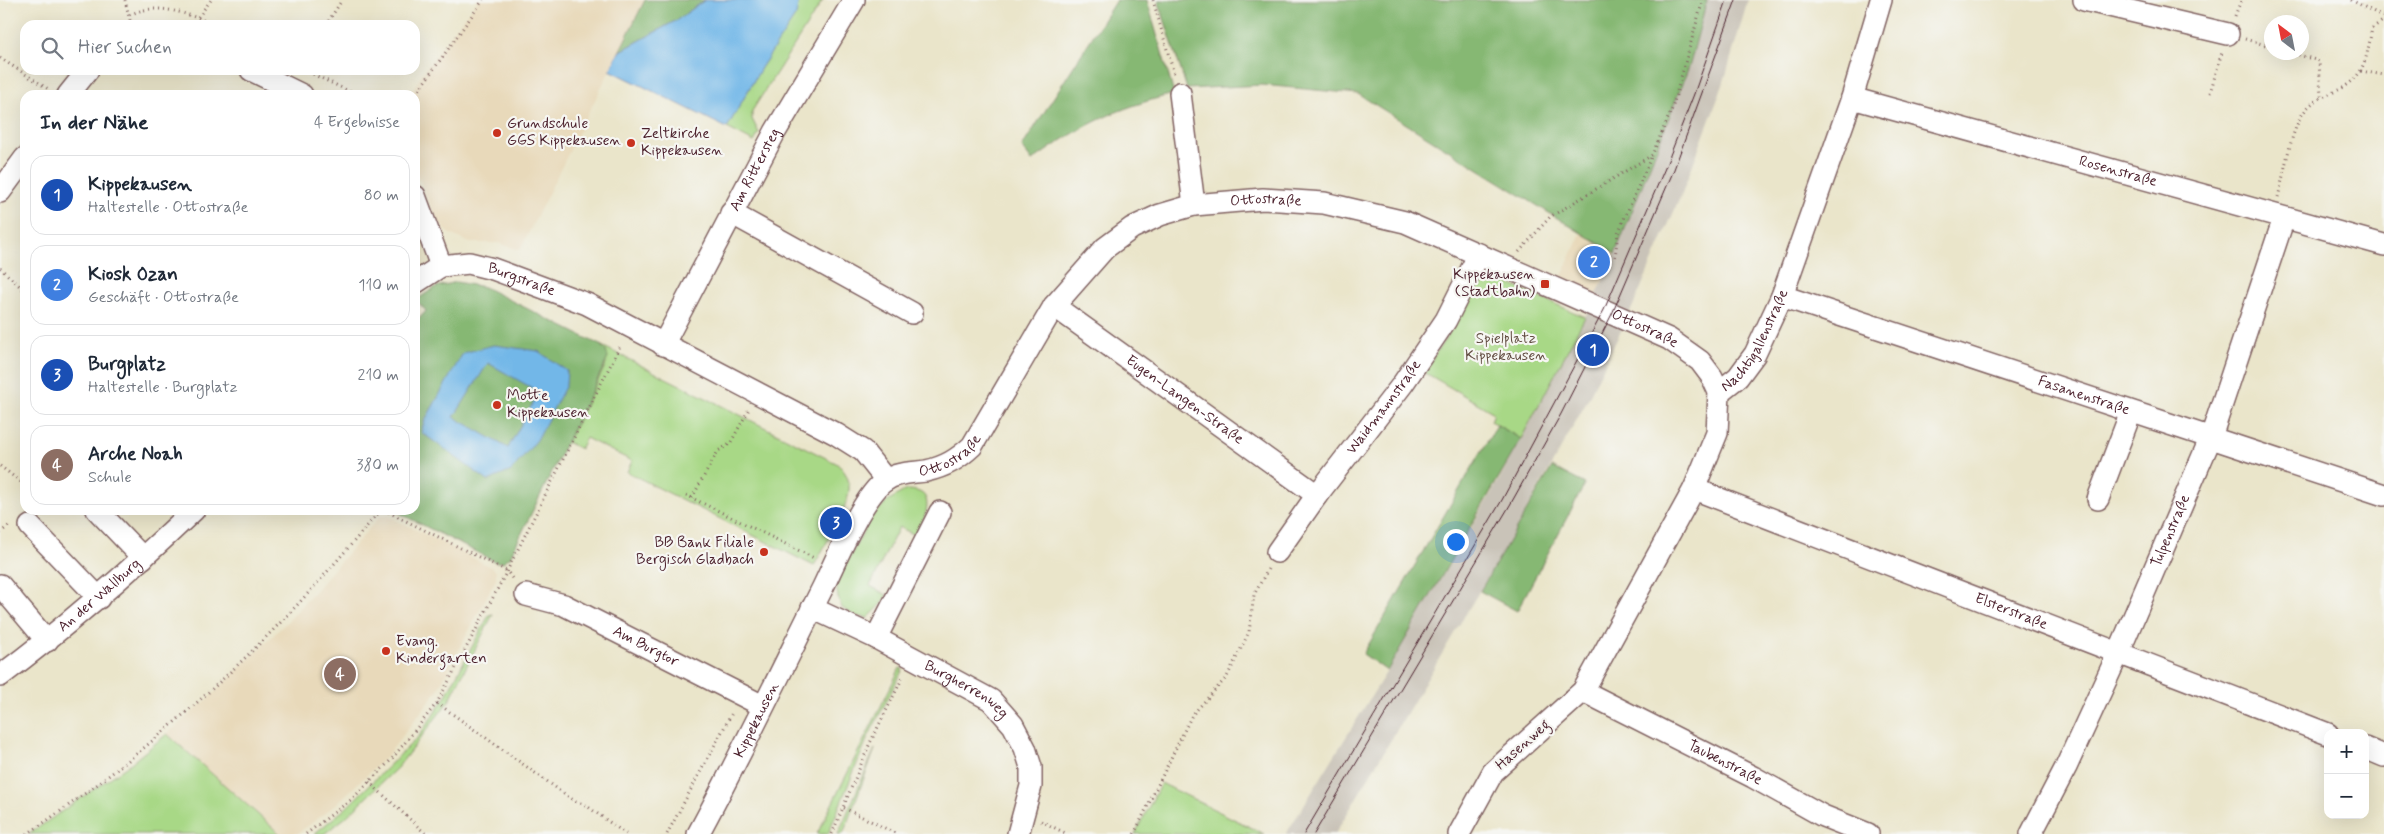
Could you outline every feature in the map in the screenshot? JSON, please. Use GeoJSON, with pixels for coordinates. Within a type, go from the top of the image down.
{"type":"FeatureCollection","features":[{"type":"Feature","properties":{"kind":"street","name":"Am Rittersteg"},"geometry":{"type":"LineString","coordinates":[[662,345],[775,132],[854,0]]}},
{"type":"Feature","properties":{"kind":"street","name":"Nachtigallenstraße"},"geometry":{"type":"LineString","coordinates":[[1583,691],[1694,489],[1717,433],[1719,392],[1738,377],[1755,354],[1782,296],[1852,98],[1881,0]]}},
{"type":"Feature","properties":{"kind":"street"},"geometry":{"type":"LineString","coordinates":[[2084,0],[2228,34]]}},
{"type":"Feature","properties":{"kind":"street"},"geometry":{"type":"LineString","coordinates":[[72,90],[84,75]]}},
{"type":"Feature","properties":{"kind":"street"},"geometry":{"type":"LineString","coordinates":[[261,75],[292,90]]}},
{"type":"Feature","properties":{"kind":"street"},"geometry":{"type":"LineString","coordinates":[[1180,93],[1194,205]]}},
{"type":"Feature","properties":{"kind":"street","name":"Rosenstraße"},"geometry":{"type":"LineString","coordinates":[[1852,98],[2384,245]]}},
{"type":"Feature","properties":{"kind":"street"},"geometry":{"type":"LineString","coordinates":[[0,192],[20,165]]}},
{"type":"Feature","properties":{"kind":"street","name":"Ottostraße"},"geometry":{"type":"LineString","coordinates":[[886,480],[898,474],[927,470],[954,462],[972,446],[1054,306],[1105,248],[1132,228],[1160,214],[1194,205],[1262,199],[1324,203],[1405,222],[1507,265],[1669,339],[1700,361],[1712,377],[1719,392]]}},
{"type":"Feature","properties":{"kind":"street"},"geometry":{"type":"LineString","coordinates":[[420,209],[441,266],[420,281]]}},
{"type":"Feature","properties":{"kind":"street"},"geometry":{"type":"LineString","coordinates":[[731,212],[912,313]]}},
{"type":"Feature","properties":{"kind":"street","name":"Tulpenstraße"},"geometry":{"type":"LineString","coordinates":[[2031,834],[2066,767],[2118,654],[2211,437],[2279,216]]}},
{"type":"Feature","properties":{"kind":"street","name":"Waidmannstraße"},"geometry":{"type":"LineString","coordinates":[[1278,552],[1317,495],[1408,377],[1446,320],[1479,254]]}},
{"type":"Feature","properties":{"kind":"street","name":"Burgstraße"},"geometry":{"type":"LineString","coordinates":[[441,266],[469,263],[493,269],[587,304],[662,345],[836,434],[863,451],[886,480]]}},
{"type":"Feature","properties":{"kind":"street","name":"Fasanenstraße"},"geometry":{"type":"LineString","coordinates":[[1782,296],[2384,495]]}},
{"type":"Feature","properties":{"kind":"street","name":"Eugen-Langen-Straße"},"geometry":{"type":"LineString","coordinates":[[1054,306],[1317,495]]}},
{"type":"Feature","properties":{"kind":"street"},"geometry":{"type":"LineString","coordinates":[[2098,499],[2131,412]]}},
{"type":"Feature","properties":{"kind":"street","name":"Kippekausen"},"geometry":{"type":"LineString","coordinates":[[698,834],[726,782],[863,507],[875,490],[886,480]]}},
{"type":"Feature","properties":{"kind":"street","name":"Elsterstraße"},"geometry":{"type":"LineString","coordinates":[[1694,489],[2324,732]]}},
{"type":"Feature","properties":{"kind":"street"},"geometry":{"type":"LineString","coordinates":[[876,638],[940,512]]}},
{"type":"Feature","properties":{"kind":"street"},"geometry":{"type":"LineString","coordinates":[[102,515],[143,558]]}},
{"type":"Feature","properties":{"kind":"street","name":"An der Wallburg"},"geometry":{"type":"LineString","coordinates":[[0,676],[47,641],[99,598],[186,515]]}},
{"type":"Feature","properties":{"kind":"street"},"geometry":{"type":"LineString","coordinates":[[30,526],[99,598]]}},
{"type":"Feature","properties":{"kind":"street"},"geometry":{"type":"LineString","coordinates":[[0,585],[47,641]]}},
{"type":"Feature","properties":{"kind":"street","name":"Am Burgtor"},"geometry":{"type":"LineString","coordinates":[[526,595],[564,605],[763,706]]}},
{"type":"Feature","properties":{"kind":"street","name":"Burgherrenweg"},"geometry":{"type":"LineString","coordinates":[[812,608],[876,638],[991,700],[1013,725],[1026,748],[1030,767],[1031,786],[1025,814],[1018,834]]}},
{"type":"Feature","properties":{"kind":"street","name":"Hasenweg"},"geometry":{"type":"LineString","coordinates":[[1459,834],[1493,772],[1583,691]]}},
{"type":"Feature","properties":{"kind":"street","name":"Taubenstraße"},"geometry":{"type":"LineString","coordinates":[[1583,691],[1753,777],[1823,816],[1868,834]]}},
{"type":"Feature","properties":{"kind":"street"},"geometry":{"type":"LineString","coordinates":[[2369,750],[2384,756]]}},
{"type":"Feature","properties":{"kind":"path"},"geometry":{"type":"LineString","coordinates":[[125,0],[130,20]]}},
{"type":"Feature","properties":{"kind":"path"},"geometry":{"type":"LineString","coordinates":[[198,18],[211,0]]}},
{"type":"Feature","properties":{"kind":"path"},"geometry":{"type":"LineString","coordinates":[[329,20],[342,0]]}},
{"type":"Feature","properties":{"kind":"path"},"geometry":{"type":"LineString","coordinates":[[420,90],[483,0]]}},
{"type":"Feature","properties":{"kind":"path"},"geometry":{"type":"LineString","coordinates":[[1153,0],[1180,93]]}},
{"type":"Feature","properties":{"kind":"path"},"geometry":{"type":"LineString","coordinates":[[1615,257],[1618,233],[1673,109],[1703,0]]}},
{"type":"Feature","properties":{"kind":"path"},"geometry":{"type":"LineString","coordinates":[[2279,216],[2297,126],[2302,114],[2310,104],[2322,96],[2349,85],[2361,71],[2372,28],[2384,18],[2351,0]]}},
{"type":"Feature","properties":{"kind":"path"},"geometry":{"type":"LineString","coordinates":[[130,15],[146,11],[170,10],[203,20]]}},
{"type":"Feature","properties":{"kind":"path"},"geometry":{"type":"LineString","coordinates":[[2210,92],[2228,34],[2264,45]]}},
{"type":"Feature","properties":{"kind":"path"},"geometry":{"type":"LineString","coordinates":[[0,58],[20,71]]}},
{"type":"Feature","properties":{"kind":"path"},"geometry":{"type":"LineString","coordinates":[[2309,59],[2318,62],[2322,80],[2322,96]]}},
{"type":"Feature","properties":{"kind":"path"},"geometry":{"type":"LineString","coordinates":[[2361,71],[2384,75]]}},
{"type":"Feature","properties":{"kind":"path"},"geometry":{"type":"LineString","coordinates":[[26,75],[49,90]]}},
{"type":"Feature","properties":{"kind":"path"},"geometry":{"type":"LineString","coordinates":[[315,75],[346,90]]}},
{"type":"Feature","properties":{"kind":"path"},"geometry":{"type":"LineString","coordinates":[[1507,265],[1550,217],[1652,154]]}},
{"type":"Feature","properties":{"kind":"path"},"geometry":{"type":"LineString","coordinates":[[0,268],[20,286]]}},
{"type":"Feature","properties":{"kind":"path"},"geometry":{"type":"LineString","coordinates":[[306,834],[369,782],[412,736],[437,703],[507,572],[630,328]]}},
{"type":"Feature","properties":{"kind":"path"},"geometry":{"type":"LineString","coordinates":[[692,498],[718,451],[730,444],[734,438],[757,393]]}},
{"type":"Feature","properties":{"kind":"path"},"geometry":{"type":"LineString","coordinates":[[0,466],[20,481]]}},
{"type":"Feature","properties":{"kind":"path"},"geometry":{"type":"LineString","coordinates":[[686,495],[832,568]]}},
{"type":"Feature","properties":{"kind":"path"},"geometry":{"type":"LineString","coordinates":[[27,834],[129,762],[212,690],[281,622],[378,515]]}},
{"type":"Feature","properties":{"kind":"path"},"geometry":{"type":"LineString","coordinates":[[393,515],[507,572],[526,595]]}},
{"type":"Feature","properties":{"kind":"path"},"geometry":{"type":"LineString","coordinates":[[1134,834],[1192,715],[1227,677],[1249,632],[1254,595],[1278,552]]}},
{"type":"Feature","properties":{"kind":"path"},"geometry":{"type":"LineString","coordinates":[[832,834],[870,743],[912,659]]}},
{"type":"Feature","properties":{"kind":"path"},"geometry":{"type":"LineString","coordinates":[[667,834],[741,694]]}},
{"type":"Feature","properties":{"kind":"path"},"geometry":{"type":"LineString","coordinates":[[437,703],[576,802],[584,804],[626,834]]}},
{"type":"Feature","properties":{"kind":"path"},"geometry":{"type":"LineString","coordinates":[[369,782],[426,834]]}},
{"type":"Feature","properties":{"kind":"path"},"geometry":{"type":"LineString","coordinates":[[844,808],[897,834]]}},
{"type":"Feature","properties":{"kind":"path"},"geometry":{"type":"LineString","coordinates":[[1025,814],[1067,834]]}},
{"type":"Feature","properties":{"kind":"shaded area","name":"Grundschule GGS Kippekausen"},"geometry":{"type":"Polygon","coordinates":[[[478,0],[645,0],[520,250],[498,243],[470,243],[448,233],[438,221],[420,182],[420,90],[413,90],[422,74],[478,0]]]}},
{"type":"Feature","properties":{"kind":"shaded area"},"geometry":{"type":"Polygon","coordinates":[[[1707,0],[1748,0],[1723,85],[1682,193],[1633,306],[1585,405],[1509,541],[1335,834],[1286,834],[1387,671],[1500,478],[1597,294],[1620,242],[1690,64],[1707,0]]]}},
{"type":"Feature","properties":{"kind":"shaded area"},"geometry":{"type":"Polygon","coordinates":[[[1581,233],[1615,254],[1597,294],[1561,278],[1581,233]]]}},
{"type":"Feature","properties":{"kind":"shaded area"},"geometry":{"type":"Polygon","coordinates":[[[380,516],[388,516],[493,568],[496,571],[496,579],[437,691],[387,756],[334,806],[297,834],[280,834],[167,734],[210,697],[292,617],[380,516]]]}},
{"type":"Feature","properties":{"kind":"green space"},"geometry":{"type":"Polygon","coordinates":[[[645,0],[705,0],[677,20],[619,52],[645,0]]]}},
{"type":"Feature","properties":{"kind":"green space"},"geometry":{"type":"Polygon","coordinates":[[[799,0],[823,0],[752,111],[752,119],[759,133],[754,142],[727,128],[761,68],[796,15],[799,0]]]}},
{"type":"Feature","properties":{"kind":"green space"},"geometry":{"type":"Polygon","coordinates":[[[1116,0],[1147,0],[1174,94],[1134,105],[1099,120],[1066,138],[1032,161],[1022,147],[1116,0]]]}},
{"type":"Feature","properties":{"kind":"green space"},"geometry":{"type":"Polygon","coordinates":[[[1158,0],[1707,0],[1690,64],[1615,254],[1358,94],[1262,85],[1187,89],[1158,0]]]}},
{"type":"Feature","properties":{"kind":"green space","name":"Spielplatz Kippekausen"},"geometry":{"type":"Polygon","coordinates":[[[1484,275],[1489,275],[1585,317],[1521,439],[1491,421],[1494,413],[1424,372],[1480,278],[1484,275]]]}},
{"type":"Feature","properties":{"kind":"green space"},"geometry":{"type":"Polygon","coordinates":[[[456,282],[484,287],[600,345],[606,351],[608,358],[510,557],[503,562],[496,562],[403,515],[420,515],[420,318],[426,311],[420,304],[420,297],[436,287],[456,282]]]}},
{"type":"Feature","properties":{"kind":"green space"},"geometry":{"type":"Polygon","coordinates":[[[600,345],[839,466],[848,478],[848,498],[814,566],[627,472],[632,461],[586,438],[580,449],[567,442],[606,364],[603,347],[600,345]]]}},
{"type":"Feature","properties":{"kind":"green space"},"geometry":{"type":"Polygon","coordinates":[[[1497,425],[1521,439],[1387,671],[1363,654],[1497,425]]]}},
{"type":"Feature","properties":{"kind":"green space"},"geometry":{"type":"Polygon","coordinates":[[[1552,467],[1585,484],[1517,611],[1480,591],[1552,467]]]}},
{"type":"Feature","properties":{"kind":"green space"},"geometry":{"type":"Polygon","coordinates":[[[906,490],[923,494],[926,499],[926,513],[920,529],[917,536],[899,527],[870,586],[887,595],[881,605],[868,618],[855,616],[842,608],[836,583],[871,517],[889,500],[906,490]]]}},
{"type":"Feature","properties":{"kind":"green space"},"geometry":{"type":"Polygon","coordinates":[[[493,614],[449,701],[398,767],[345,818],[324,834],[314,834],[346,808],[419,736],[444,699],[489,615],[493,614]]]}},
{"type":"Feature","properties":{"kind":"green space"},"geometry":{"type":"Polygon","coordinates":[[[900,668],[903,669],[868,737],[828,834],[817,834],[900,668]]]}},
{"type":"Feature","properties":{"kind":"green space"},"geometry":{"type":"Polygon","coordinates":[[[167,734],[280,834],[29,834],[126,767],[167,734]]]}},
{"type":"Feature","properties":{"kind":"green space"},"geometry":{"type":"Polygon","coordinates":[[[875,749],[843,834],[838,834],[875,749]]]}},
{"type":"Feature","properties":{"kind":"green space"},"geometry":{"type":"Polygon","coordinates":[[[1161,783],[1169,787],[1264,834],[1135,834],[1161,783]]]}},
{"type":"Feature","properties":{"kind":"water"},"geometry":{"type":"Polygon","coordinates":[[[705,0],[799,0],[796,15],[761,68],[727,128],[610,70],[619,52],[677,20],[705,0]]]}},
{"type":"Feature","properties":{"kind":"water"},"geometry":{"type":"Polygon","coordinates":[[[494,345],[538,351],[567,371],[566,385],[537,440],[511,471],[488,481],[421,432],[424,422],[463,353],[494,345]],[[488,363],[454,417],[508,448],[539,392],[488,363]]]}},
{"type":"Feature","properties":{"kind":"tram line"},"geometry":{"type":"LineString","coordinates":[[1304,834],[1502,500],[1604,310],[1665,168],[1694,94],[1727,0]]}},
{"type":"Feature","properties":{"kind":"tram line"},"geometry":{"type":"LineString","coordinates":[[1314,834],[1510,505],[1561,414],[1612,314],[1673,172],[1736,0]]}},
{"type":"Feature","properties":{"kind":"place","name":"Grundschule GGS Kippekausen"},"geometry":{"type":"Point","coordinates":[497,133]}},
{"type":"Feature","properties":{"kind":"place","name":"Zeltkirche Kippekausen"},"geometry":{"type":"Point","coordinates":[631,143]}},
{"type":"Feature","properties":{"kind":"place","name":"Kiosk Ozan"},"geometry":{"type":"Point","coordinates":[1594,262]}},
{"type":"Feature","properties":{"kind":"place","name":"Kippekausen (Stadtbahn)"},"geometry":{"type":"Point","coordinates":[1545,284]}},
{"type":"Feature","properties":{"kind":"place","name":"Kippekausen"},"geometry":{"type":"Point","coordinates":[1593,350]}},
{"type":"Feature","properties":{"kind":"place","name":"Motte Kippekausen"},"geometry":{"type":"Point","coordinates":[497,405]}},
{"type":"Feature","properties":{"kind":"place","name":"Burgplatz"},"geometry":{"type":"Point","coordinates":[836,523]}},
{"type":"Feature","properties":{"kind":"place","name":"BB Bank Filiale Bergisch Gladbach"},"geometry":{"type":"Point","coordinates":[764,552]}},
{"type":"Feature","properties":{"kind":"place","name":"Evang. Kindergarten"},"geometry":{"type":"Point","coordinates":[386,651]}},
{"type":"Feature","properties":{"kind":"place","name":"Arche Noah"},"geometry":{"type":"Point","coordinates":[340,674]}}]}
